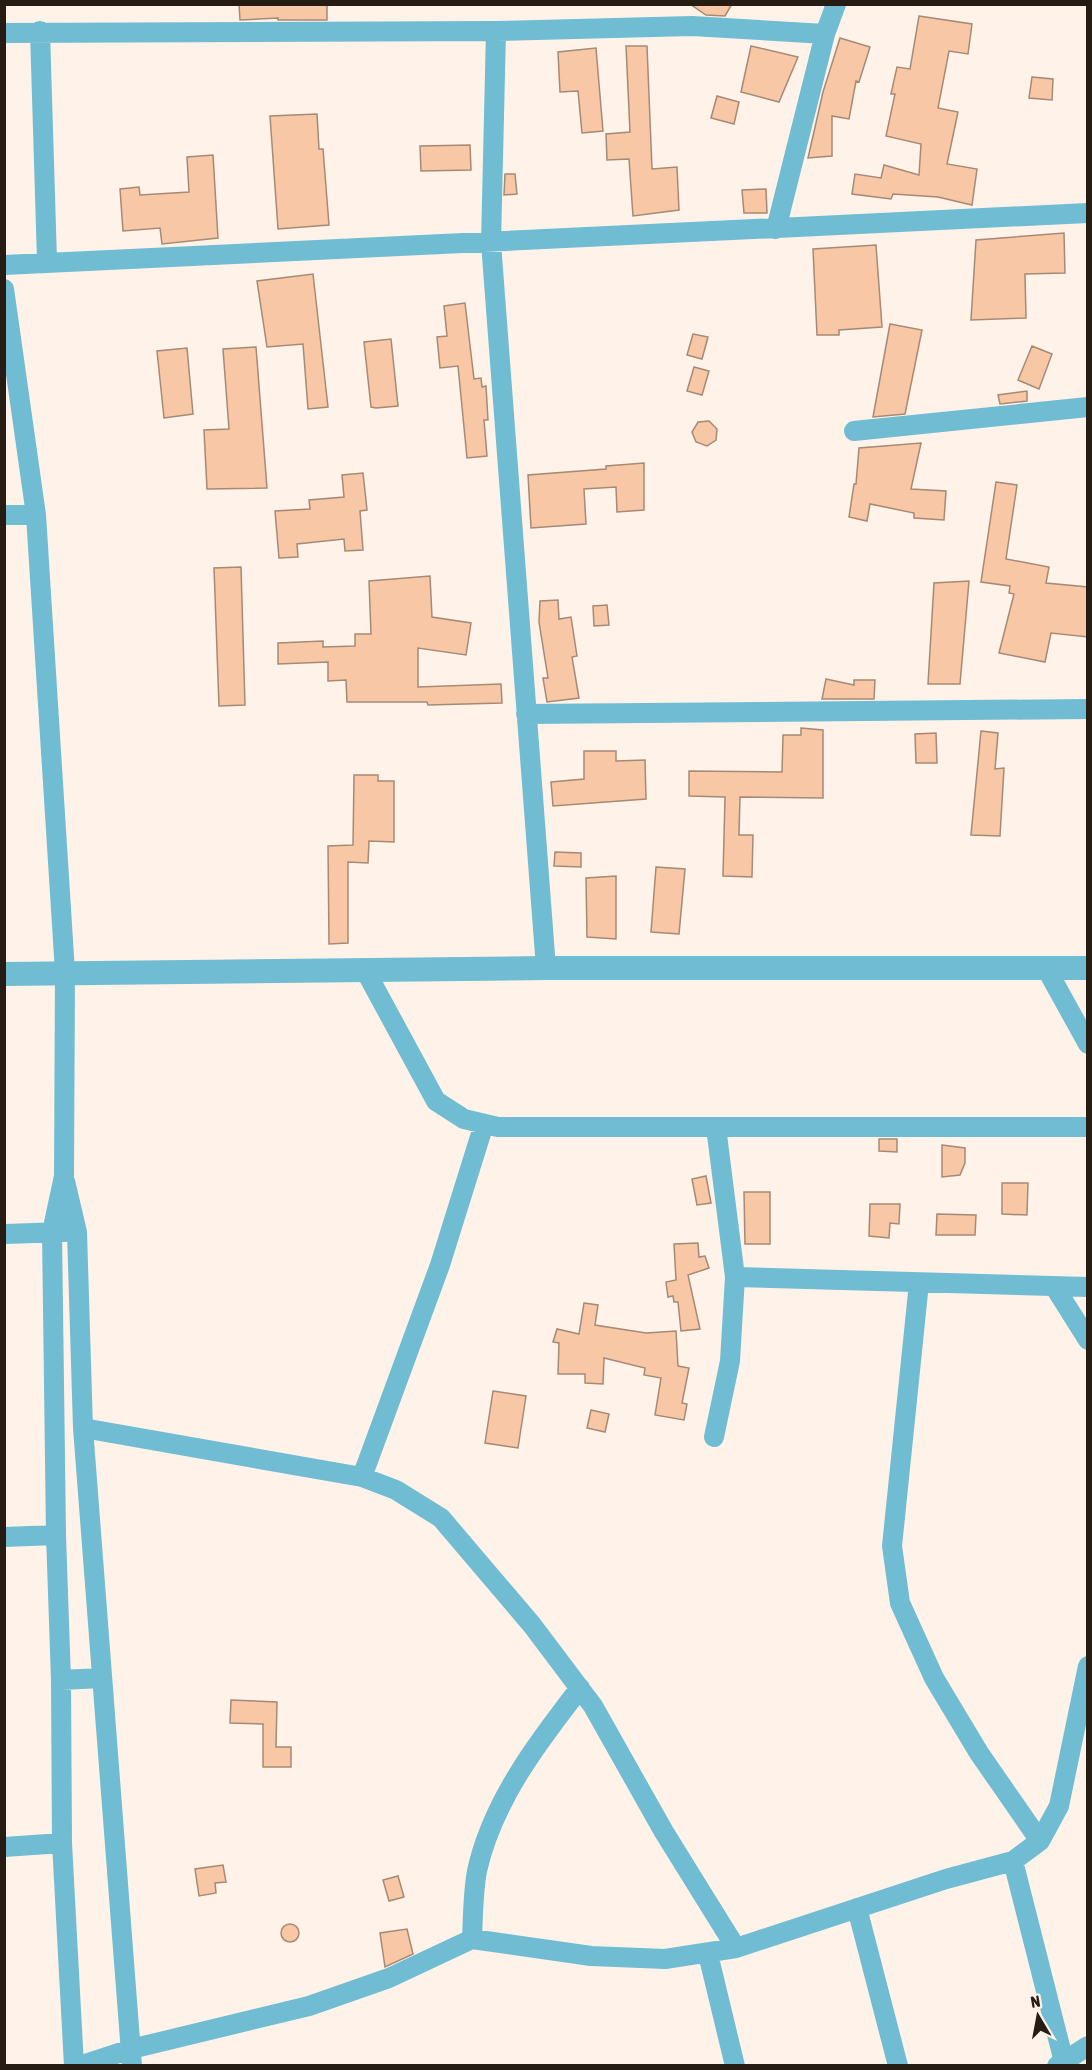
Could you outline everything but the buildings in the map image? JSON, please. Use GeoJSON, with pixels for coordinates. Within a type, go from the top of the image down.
{"type":"FeatureCollection","features":[{"type":"Feature","properties":{"kind":"street"},"geometry":{"type":"LineString","coordinates":[[776,229],[825,34],[836,4]]}},
{"type":"Feature","properties":{"kind":"street"},"geometry":{"type":"LineString","coordinates":[[4,33],[40,31],[496,31],[692,26],[825,34]]}},
{"type":"Feature","properties":{"kind":"street"},"geometry":{"type":"LineString","coordinates":[[40,31],[47,261]]}},
{"type":"Feature","properties":{"kind":"street"},"geometry":{"type":"LineString","coordinates":[[496,31],[490,243],[546,968]]}},
{"type":"Feature","properties":{"kind":"street"},"geometry":{"type":"LineString","coordinates":[[4,265],[47,261],[490,243],[1088,213]]}},
{"type":"Feature","properties":{"kind":"street"},"geometry":{"type":"LineString","coordinates":[[4,289],[36,515],[65,972],[64,1176],[52,1233],[62,1843],[74,2066]]}},
{"type":"Feature","properties":{"kind":"street"},"geometry":{"type":"LineString","coordinates":[[854,431],[1088,407]]}},
{"type":"Feature","properties":{"kind":"street"},"geometry":{"type":"LineString","coordinates":[[4,515],[36,515]]}},
{"type":"Feature","properties":{"kind":"street"},"geometry":{"type":"LineString","coordinates":[[526,714],[1088,709]]}},
{"type":"Feature","properties":{"kind":"street"},"geometry":{"type":"LineString","coordinates":[[4,974],[546,968],[1088,968]]}},
{"type":"Feature","properties":{"kind":"street"},"geometry":{"type":"LineString","coordinates":[[1046,968],[1088,1044]]}},
{"type":"Feature","properties":{"kind":"street"},"geometry":{"type":"LineString","coordinates":[[365,970],[436,1101],[464,1119],[484,1124],[498,1126],[1088,1126]]}},
{"type":"Feature","properties":{"kind":"street"},"geometry":{"type":"LineString","coordinates":[[362,1477],[440,1265],[484,1124]]}},
{"type":"Feature","properties":{"kind":"street"},"geometry":{"type":"LineString","coordinates":[[714,1437],[730,1361],[735,1277],[716,1126]]}},
{"type":"Feature","properties":{"kind":"street"},"geometry":{"type":"LineString","coordinates":[[64,1176],[77,1232],[83,1428],[131,2057]]}},
{"type":"Feature","properties":{"kind":"street"},"geometry":{"type":"LineString","coordinates":[[4,1234],[77,1232]]}},
{"type":"Feature","properties":{"kind":"street"},"geometry":{"type":"LineString","coordinates":[[735,1277],[1088,1287]]}},
{"type":"Feature","properties":{"kind":"street"},"geometry":{"type":"LineString","coordinates":[[920,1283],[892,1546],[900,1603],[934,1678],[979,1753],[1040,1841]]}},
{"type":"Feature","properties":{"kind":"street"},"geometry":{"type":"LineString","coordinates":[[1054,1286],[1088,1340]]}},
{"type":"Feature","properties":{"kind":"street"},"geometry":{"type":"LineString","coordinates":[[83,1428],[362,1477],[396,1490],[441,1518],[532,1625],[594,1706],[664,1832],[736,1948]]}},
{"type":"Feature","properties":{"kind":"street"},"geometry":{"type":"LineString","coordinates":[[4,1538],[56,1535]]}},
{"type":"Feature","properties":{"kind":"street"},"geometry":{"type":"LineString","coordinates":[[79,2066],[131,2057],[309,2006],[389,1978],[472,1939],[591,1956],[665,1959],[708,1954],[736,1948],[946,1879],[1013,1861],[1040,1841],[1059,1806],[1088,1666]]}},
{"type":"Feature","properties":{"kind":"street"},"geometry":{"type":"LineString","coordinates":[[61,1680],[102,1678]]}},
{"type":"Feature","properties":{"kind":"street"},"geometry":{"type":"LineString","coordinates":[[472,1939],[477,1870],[499,1809],[536,1745],[580,1688]]}},
{"type":"Feature","properties":{"kind":"street"},"geometry":{"type":"LineString","coordinates":[[4,1847],[62,1843]]}},
{"type":"Feature","properties":{"kind":"street"},"geometry":{"type":"LineString","coordinates":[[1013,1861],[1061,2064],[1088,2046]]}},
{"type":"Feature","properties":{"kind":"street"},"geometry":{"type":"LineString","coordinates":[[858,1908],[898,2066]]}},
{"type":"Feature","properties":{"kind":"street"},"geometry":{"type":"LineString","coordinates":[[708,1954],[735,2066]]}}]}
